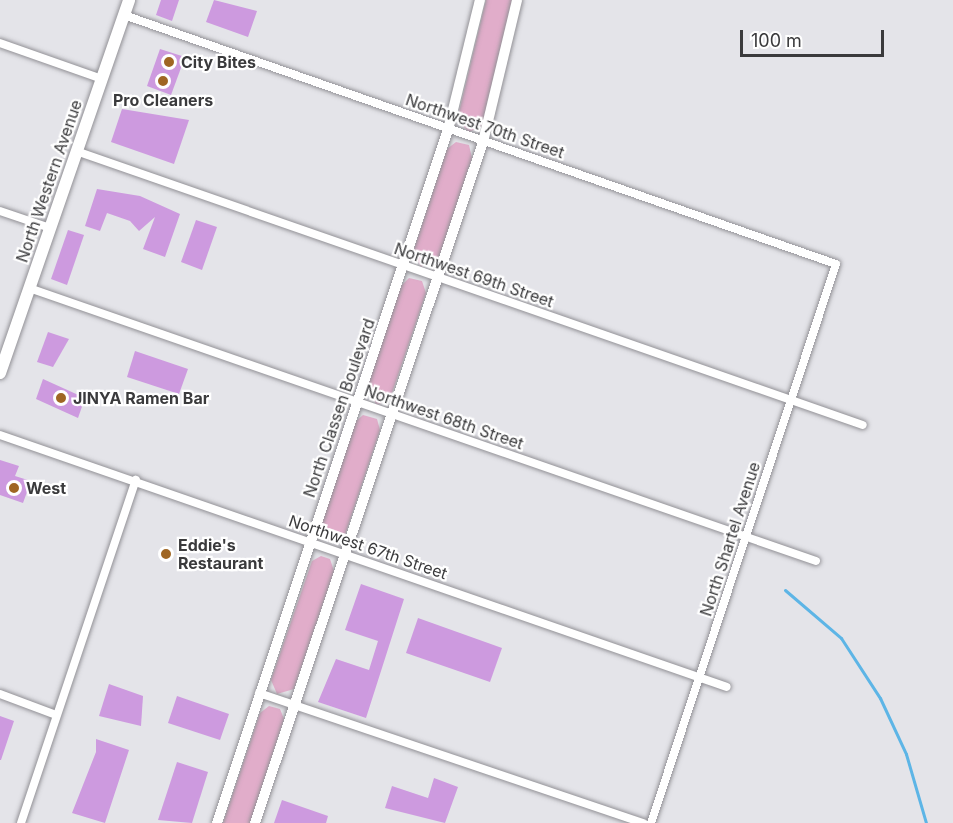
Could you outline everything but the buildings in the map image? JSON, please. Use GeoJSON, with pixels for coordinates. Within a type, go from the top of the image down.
{"type":"FeatureCollection","features":[{"type":"Feature","properties":{"kind":"main road","name":"North Western Avenue"},"geometry":{"type":"LineString","coordinates":[[0,373],[129,0]]}},
{"type":"Feature","properties":{"kind":"street","name":"North Classen Boulevard"},"geometry":{"type":"LineString","coordinates":[[217,823],[448,130],[480,0]]}},
{"type":"Feature","properties":{"kind":"street"},"geometry":{"type":"LineString","coordinates":[[255,823],[483,142],[517,0]]}},
{"type":"Feature","properties":{"kind":"street","name":"Northwest 70th Street"},"geometry":{"type":"LineString","coordinates":[[124,15],[836,264]]}},
{"type":"Feature","properties":{"kind":"street"},"geometry":{"type":"LineString","coordinates":[[0,43],[102,79]]}},
{"type":"Feature","properties":{"kind":"street","name":"Northwest 69th Street"},"geometry":{"type":"LineString","coordinates":[[76,152],[863,425]]}},
{"type":"Feature","properties":{"kind":"street"},"geometry":{"type":"LineString","coordinates":[[0,211],[50,228]]}},
{"type":"Feature","properties":{"kind":"street","name":"North Shartel Avenue"},"geometry":{"type":"LineString","coordinates":[[651,823],[836,264]]}},
{"type":"Feature","properties":{"kind":"street","name":"Northwest 68th Street"},"geometry":{"type":"LineString","coordinates":[[29,288],[816,561]]}},
{"type":"Feature","properties":{"kind":"street","name":"Northwest 67th Street"},"geometry":{"type":"LineString","coordinates":[[0,435],[136,480],[309,543],[727,687]]}},
{"type":"Feature","properties":{"kind":"street"},"geometry":{"type":"LineString","coordinates":[[21,823],[136,480]]}},
{"type":"Feature","properties":{"kind":"street"},"geometry":{"type":"LineString","coordinates":[[260,693],[644,823]]}},
{"type":"Feature","properties":{"kind":"street"},"geometry":{"type":"LineString","coordinates":[[0,694],[56,715]]}},
{"type":"Feature","properties":{"kind":"shaded area"},"geometry":{"type":"Polygon","coordinates":[[[486,0],[512,0],[482,126],[469,132],[457,120],[486,0]]]}},
{"type":"Feature","properties":{"kind":"shaded area"},"geometry":{"type":"Polygon","coordinates":[[[456,142],[469,145],[472,158],[438,260],[421,267],[413,252],[447,149],[456,142]]]}},
{"type":"Feature","properties":{"kind":"shaded area"},"geometry":{"type":"Polygon","coordinates":[[[409,278],[422,281],[426,293],[390,399],[377,405],[366,389],[401,286],[409,278]]]}},
{"type":"Feature","properties":{"kind":"shaded area"},"geometry":{"type":"Polygon","coordinates":[[[363,415],[377,419],[380,430],[345,535],[329,541],[320,528],[355,422],[363,415]]]}},
{"type":"Feature","properties":{"kind":"shaded area"},"geometry":{"type":"Polygon","coordinates":[[[321,556],[330,559],[334,571],[294,689],[277,694],[271,680],[312,561],[321,556]]]}},
{"type":"Feature","properties":{"kind":"shaded area"},"geometry":{"type":"Polygon","coordinates":[[[269,706],[280,709],[284,719],[250,823],[223,823],[260,713],[269,706]]]}},
{"type":"Feature","properties":{"kind":"waterway"},"geometry":{"type":"LineString","coordinates":[[785,590],[841,638],[880,698],[906,754],[926,823]]}},
{"type":"Feature","properties":{"kind":"place","name":"City Bites"},"geometry":{"type":"Point","coordinates":[169,62]}},
{"type":"Feature","properties":{"kind":"place","name":"Pro Cleaners"},"geometry":{"type":"Point","coordinates":[163,81]}},
{"type":"Feature","properties":{"kind":"place","name":"JINYA Ramen Bar"},"geometry":{"type":"Point","coordinates":[61,398]}},
{"type":"Feature","properties":{"kind":"place","name":"West"},"geometry":{"type":"Point","coordinates":[14,488]}},
{"type":"Feature","properties":{"kind":"place","name":"Eddie's Restaurant"},"geometry":{"type":"Point","coordinates":[166,554]}}]}
